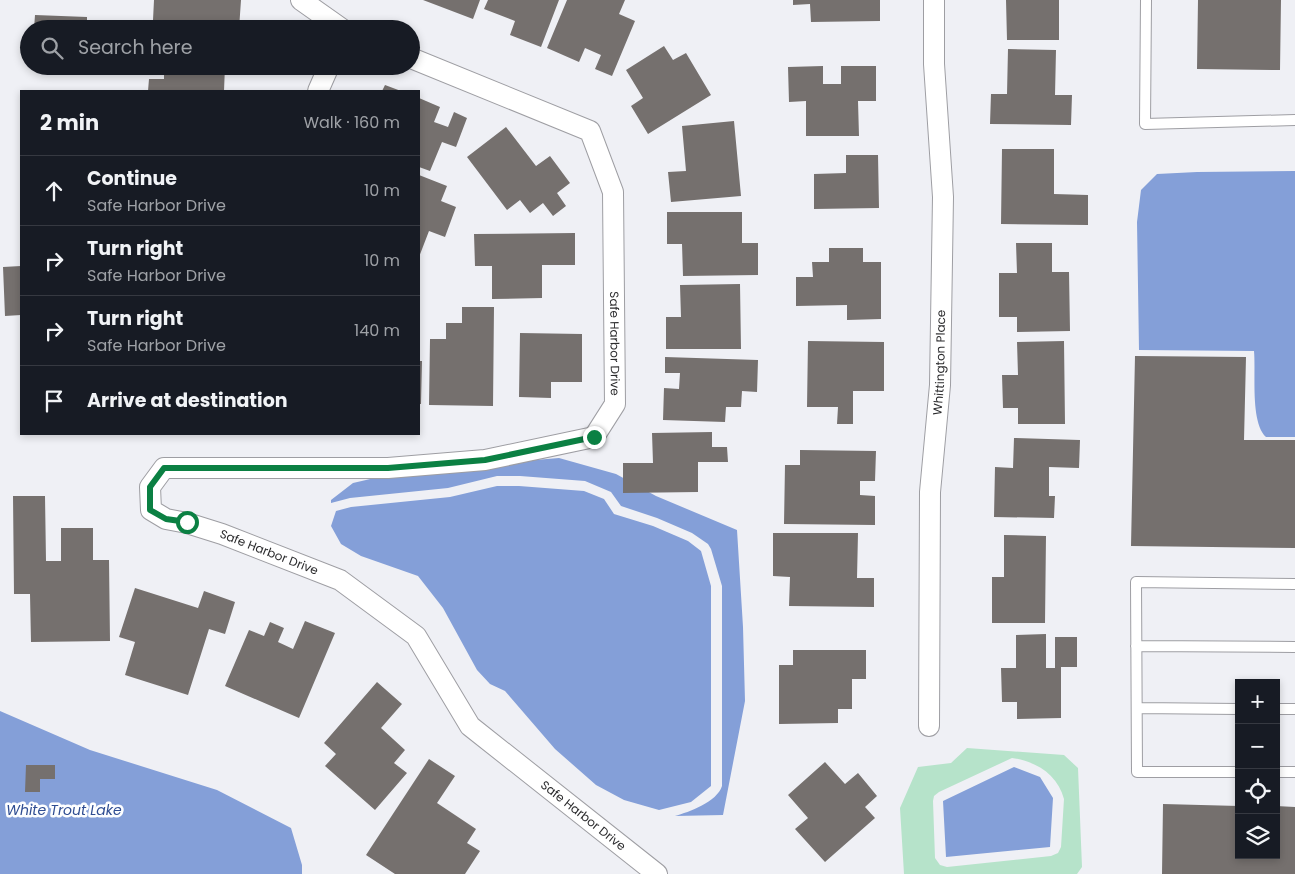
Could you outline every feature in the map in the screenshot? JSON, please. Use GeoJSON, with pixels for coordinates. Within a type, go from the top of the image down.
{"type":"FeatureCollection","features":[{"type":"Feature","properties":{"kind":"street"},"geometry":{"type":"LineString","coordinates":[[301,0],[329,20]]}},
{"type":"Feature","properties":{"kind":"street","name":"Whittington Place"},"geometry":{"type":"LineString","coordinates":[[929,726],[930,492],[940,385],[943,197],[934,64],[934,0]]}},
{"type":"Feature","properties":{"kind":"street","name":"Safe Harbor Drive"},"geometry":{"type":"LineString","coordinates":[[420,62],[590,131],[613,192],[615,404],[594,437],[485,460],[388,468],[164,468],[150,487],[150,510],[166,519],[187,522],[222,534],[340,580],[416,636],[470,726],[658,874]]}},
{"type":"Feature","properties":{"kind":"street"},"geometry":{"type":"LineString","coordinates":[[318,90],[325,75]]}},
{"type":"Feature","properties":{"kind":"lane"},"geometry":{"type":"LineString","coordinates":[[1146,0],[1145,124],[1295,120]]}},
{"type":"Feature","properties":{"kind":"lane"},"geometry":{"type":"LineString","coordinates":[[1235,772],[1137,772],[1136,582],[1295,584]]}},
{"type":"Feature","properties":{"kind":"lane"},"geometry":{"type":"LineString","coordinates":[[1136,646],[1295,647]]}},
{"type":"Feature","properties":{"kind":"lane"},"geometry":{"type":"LineString","coordinates":[[1137,708],[1235,709]]}},
{"type":"Feature","properties":{"kind":"lane"},"geometry":{"type":"LineString","coordinates":[[1280,709],[1295,709]]}},
{"type":"Feature","properties":{"kind":"lane"},"geometry":{"type":"LineString","coordinates":[[1280,772],[1295,772]]}},
{"type":"Feature","properties":{"kind":"green space"},"geometry":{"type":"Polygon","coordinates":[[[967,748],[1064,755],[1078,768],[1082,867],[1077,874],[904,874],[900,808],[918,767],[951,763],[967,748]],[[1012,758],[934,796],[935,858],[940,865],[947,867],[1051,856],[1058,853],[1061,847],[1064,799],[1061,790],[1045,771],[1029,762],[1012,758]]]}},
{"type":"Feature","properties":{"kind":"water"},"geometry":{"type":"Polygon","coordinates":[[[1295,171],[1295,437],[1266,437],[1261,430],[1256,409],[1254,351],[1139,350],[1137,222],[1141,190],[1157,174],[1295,171]]]}},
{"type":"Feature","properties":{"kind":"water"},"geometry":{"type":"Polygon","coordinates":[[[559,458],[616,474],[656,496],[737,530],[745,701],[723,815],[675,816],[695,809],[709,801],[715,797],[722,786],[722,586],[708,544],[692,533],[657,518],[621,506],[611,492],[585,481],[497,476],[448,488],[350,498],[331,503],[331,500],[353,483],[405,471],[559,458]]]}},
{"type":"Feature","properties":{"kind":"water"},"geometry":{"type":"Polygon","coordinates":[[[497,486],[584,491],[604,499],[614,514],[653,526],[688,541],[701,551],[711,586],[711,786],[691,802],[659,810],[624,800],[596,785],[555,749],[505,691],[490,684],[477,670],[443,608],[418,576],[361,556],[341,544],[331,526],[336,511],[351,507],[450,497],[497,486]]]}},
{"type":"Feature","properties":{"kind":"water","name":"White Trout Lake"},"geometry":{"type":"Polygon","coordinates":[[[0,711],[90,750],[217,790],[291,828],[302,865],[302,874],[0,874],[0,711]]]}},
{"type":"Feature","properties":{"kind":"water"},"geometry":{"type":"Polygon","coordinates":[[[1014,767],[1040,777],[1053,798],[1050,847],[946,857],[943,801],[1014,767]]]}},
{"type":"Feature","properties":{"kind":"building"},"geometry":{"type":"Polygon","coordinates":[[[154,0],[241,0],[240,20],[153,20],[154,0]]]}},
{"type":"Feature","properties":{"kind":"building"},"geometry":{"type":"Polygon","coordinates":[[[423,0],[480,0],[473,19],[423,0]]]}},
{"type":"Feature","properties":{"kind":"building"},"geometry":{"type":"Polygon","coordinates":[[[488,0],[559,0],[541,47],[510,35],[515,21],[484,9],[488,0]]]}},
{"type":"Feature","properties":{"kind":"building"},"geometry":{"type":"Polygon","coordinates":[[[567,0],[625,0],[619,14],[635,21],[612,76],[595,69],[601,55],[585,48],[579,62],[547,48],[567,0]]]}},
{"type":"Feature","properties":{"kind":"building"},"geometry":{"type":"Polygon","coordinates":[[[793,0],[880,0],[880,21],[811,22],[810,4],[793,5],[793,0]]]}},
{"type":"Feature","properties":{"kind":"building"},"geometry":{"type":"Polygon","coordinates":[[[1006,0],[1059,0],[1059,40],[1007,40],[1006,0]]]}},
{"type":"Feature","properties":{"kind":"building"},"geometry":{"type":"Polygon","coordinates":[[[1198,0],[1281,0],[1280,70],[1197,69],[1198,0]]]}},
{"type":"Feature","properties":{"kind":"building"},"geometry":{"type":"Polygon","coordinates":[[[35,15],[87,17],[87,20],[35,20],[35,15]]]}},
{"type":"Feature","properties":{"kind":"building"},"geometry":{"type":"Polygon","coordinates":[[[664,46],[673,60],[686,53],[711,95],[648,134],[631,106],[643,98],[626,70],[664,46]]]}},
{"type":"Feature","properties":{"kind":"building"},"geometry":{"type":"Polygon","coordinates":[[[1008,49],[1056,50],[1055,95],[1072,95],[1071,125],[990,124],[991,94],[1007,94],[1008,49]]]}},
{"type":"Feature","properties":{"kind":"building"},"geometry":{"type":"Polygon","coordinates":[[[823,66],[823,84],[841,84],[841,66],[876,66],[876,101],[858,101],[859,136],[806,136],[806,101],[789,102],[788,67],[823,66]]]}},
{"type":"Feature","properties":{"kind":"building"},"geometry":{"type":"Polygon","coordinates":[[[164,75],[225,75],[224,90],[148,90],[149,79],[164,79],[164,75]]]}},
{"type":"Feature","properties":{"kind":"building"},"geometry":{"type":"Polygon","coordinates":[[[385,85],[398,90],[382,90],[385,85]]]}},
{"type":"Feature","properties":{"kind":"building"},"geometry":{"type":"Polygon","coordinates":[[[420,98],[440,107],[434,122],[448,127],[454,112],[467,118],[456,147],[442,142],[430,171],[420,167],[420,98]]]}},
{"type":"Feature","properties":{"kind":"building"},"geometry":{"type":"Polygon","coordinates":[[[734,121],[741,196],[671,202],[668,172],[686,171],[682,126],[734,121]]]}},
{"type":"Feature","properties":{"kind":"building"},"geometry":{"type":"Polygon","coordinates":[[[506,127],[536,166],[550,156],[570,183],[557,193],[566,206],[553,216],[543,203],[530,213],[520,200],[507,210],[467,157],[506,127]]]}},
{"type":"Feature","properties":{"kind":"building"},"geometry":{"type":"Polygon","coordinates":[[[1002,149],[1054,149],[1054,194],[1088,195],[1088,225],[1001,224],[1002,149]]]}},
{"type":"Feature","properties":{"kind":"building"},"geometry":{"type":"Polygon","coordinates":[[[846,155],[878,155],[879,208],[814,209],[814,174],[846,173],[846,155]]]}},
{"type":"Feature","properties":{"kind":"building"},"geometry":{"type":"Polygon","coordinates":[[[420,175],[447,186],[441,201],[456,207],[445,237],[429,231],[420,254],[420,175]]]}},
{"type":"Feature","properties":{"kind":"building"},"geometry":{"type":"Polygon","coordinates":[[[667,212],[742,212],[742,243],[758,243],[758,275],[683,276],[682,244],[667,244],[667,212]]]}},
{"type":"Feature","properties":{"kind":"building"},"geometry":{"type":"Polygon","coordinates":[[[575,233],[575,265],[542,265],[542,298],[492,299],[492,266],[475,266],[474,234],[575,233]]]}},
{"type":"Feature","properties":{"kind":"building"},"geometry":{"type":"Polygon","coordinates":[[[1016,243],[1052,243],[1052,272],[1069,272],[1070,331],[1017,332],[1017,317],[999,317],[999,273],[1017,273],[1016,243]]]}},
{"type":"Feature","properties":{"kind":"building"},"geometry":{"type":"Polygon","coordinates":[[[829,248],[863,248],[863,262],[881,262],[881,319],[847,320],[847,305],[796,306],[796,277],[813,277],[812,262],[829,262],[829,248]]]}},
{"type":"Feature","properties":{"kind":"building"},"geometry":{"type":"Polygon","coordinates":[[[20,266],[20,315],[5,316],[3,267],[20,266]]]}},
{"type":"Feature","properties":{"kind":"building"},"geometry":{"type":"Polygon","coordinates":[[[740,284],[741,349],[666,349],[666,317],[681,317],[680,285],[740,284]]]}},
{"type":"Feature","properties":{"kind":"building"},"geometry":{"type":"Polygon","coordinates":[[[462,307],[494,307],[493,406],[429,405],[430,339],[446,339],[446,323],[462,323],[462,307]]]}},
{"type":"Feature","properties":{"kind":"building"},"geometry":{"type":"Polygon","coordinates":[[[520,333],[582,334],[582,382],[551,382],[551,398],[519,397],[520,333]]]}},
{"type":"Feature","properties":{"kind":"building"},"geometry":{"type":"Polygon","coordinates":[[[808,341],[884,342],[884,391],[853,391],[853,424],[837,424],[838,407],[807,407],[808,341]]]}},
{"type":"Feature","properties":{"kind":"building"},"geometry":{"type":"Polygon","coordinates":[[[1064,341],[1065,424],[1018,424],[1018,408],[1003,408],[1002,375],[1018,375],[1017,342],[1064,341]]]}},
{"type":"Feature","properties":{"kind":"building"},"geometry":{"type":"Polygon","coordinates":[[[1135,356],[1246,357],[1244,440],[1295,440],[1295,548],[1131,546],[1135,356]]]}},
{"type":"Feature","properties":{"kind":"building"},"geometry":{"type":"Polygon","coordinates":[[[665,357],[758,360],[757,392],[742,391],[741,407],[726,407],[725,422],[663,420],[664,388],[679,389],[680,373],[665,373],[665,357]]]}},
{"type":"Feature","properties":{"kind":"building"},"geometry":{"type":"Polygon","coordinates":[[[420,361],[422,361],[421,404],[420,361]]]}},
{"type":"Feature","properties":{"kind":"building"},"geometry":{"type":"Polygon","coordinates":[[[712,432],[712,447],[727,447],[728,462],[698,462],[698,492],[623,493],[623,463],[653,463],[652,433],[712,432]]]}},
{"type":"Feature","properties":{"kind":"building"},"geometry":{"type":"Polygon","coordinates":[[[1014,438],[1080,440],[1079,468],[1049,467],[1049,496],[1055,496],[1054,518],[994,517],[995,467],[1013,468],[1014,438]]]}},
{"type":"Feature","properties":{"kind":"building"},"geometry":{"type":"Polygon","coordinates":[[[800,450],[876,451],[875,481],[860,481],[860,495],[875,496],[875,525],[784,524],[785,465],[800,465],[800,450]]]}},
{"type":"Feature","properties":{"kind":"building"},"geometry":{"type":"Polygon","coordinates":[[[13,496],[45,496],[46,561],[61,561],[61,528],[93,528],[93,560],[109,560],[110,641],[31,642],[30,594],[14,594],[13,496]]]}},
{"type":"Feature","properties":{"kind":"building"},"geometry":{"type":"Polygon","coordinates":[[[773,533],[858,533],[857,578],[874,578],[874,607],[789,606],[790,577],[773,576],[773,533]]]}},
{"type":"Feature","properties":{"kind":"building"},"geometry":{"type":"Polygon","coordinates":[[[1004,535],[1046,536],[1045,623],[992,623],[992,577],[1004,577],[1004,535]]]}},
{"type":"Feature","properties":{"kind":"building"},"geometry":{"type":"Polygon","coordinates":[[[135,588],[198,608],[204,591],[235,602],[225,634],[209,629],[188,695],[125,675],[135,642],[119,637],[135,588]]]}},
{"type":"Feature","properties":{"kind":"building"},"geometry":{"type":"Polygon","coordinates":[[[305,621],[335,633],[299,718],[225,686],[249,630],[264,636],[270,622],[284,628],[278,642],[293,649],[305,621]]]}},
{"type":"Feature","properties":{"kind":"building"},"geometry":{"type":"Polygon","coordinates":[[[1046,634],[1046,668],[1055,668],[1055,637],[1077,637],[1077,667],[1061,667],[1061,718],[1017,719],[1017,702],[1002,702],[1001,668],[1016,668],[1016,635],[1046,634]]]}},
{"type":"Feature","properties":{"kind":"building"},"geometry":{"type":"Polygon","coordinates":[[[793,650],[866,650],[866,679],[852,679],[852,709],[838,709],[838,723],[779,724],[779,665],[793,665],[793,650]]]}},
{"type":"Feature","properties":{"kind":"building"},"geometry":{"type":"Polygon","coordinates":[[[377,682],[402,704],[381,728],[405,750],[394,763],[407,773],[375,810],[325,766],[336,754],[324,743],[377,682]]]}},
{"type":"Feature","properties":{"kind":"building"},"geometry":{"type":"Polygon","coordinates":[[[429,759],[455,776],[437,803],[476,829],[467,843],[480,851],[465,874],[395,874],[366,855],[429,759]]]}},
{"type":"Feature","properties":{"kind":"building"},"geometry":{"type":"Polygon","coordinates":[[[825,762],[845,784],[858,773],[877,796],[865,807],[875,818],[825,862],[795,829],[808,818],[788,795],[825,762]]]}},
{"type":"Feature","properties":{"kind":"building"},"geometry":{"type":"Polygon","coordinates":[[[26,765],[55,765],[55,779],[40,779],[40,792],[25,792],[26,765]]]}},
{"type":"Feature","properties":{"kind":"building"},"geometry":{"type":"Polygon","coordinates":[[[1163,804],[1235,806],[1235,859],[1280,859],[1280,806],[1295,807],[1295,874],[1162,874],[1163,804]]]}},
{"type":"Feature","properties":{"kind":"route"},"geometry":{"type":"LineString","coordinates":[[187,522],[166,519],[150,510],[150,487],[164,468],[388,468],[485,460],[594,437]]}}]}
